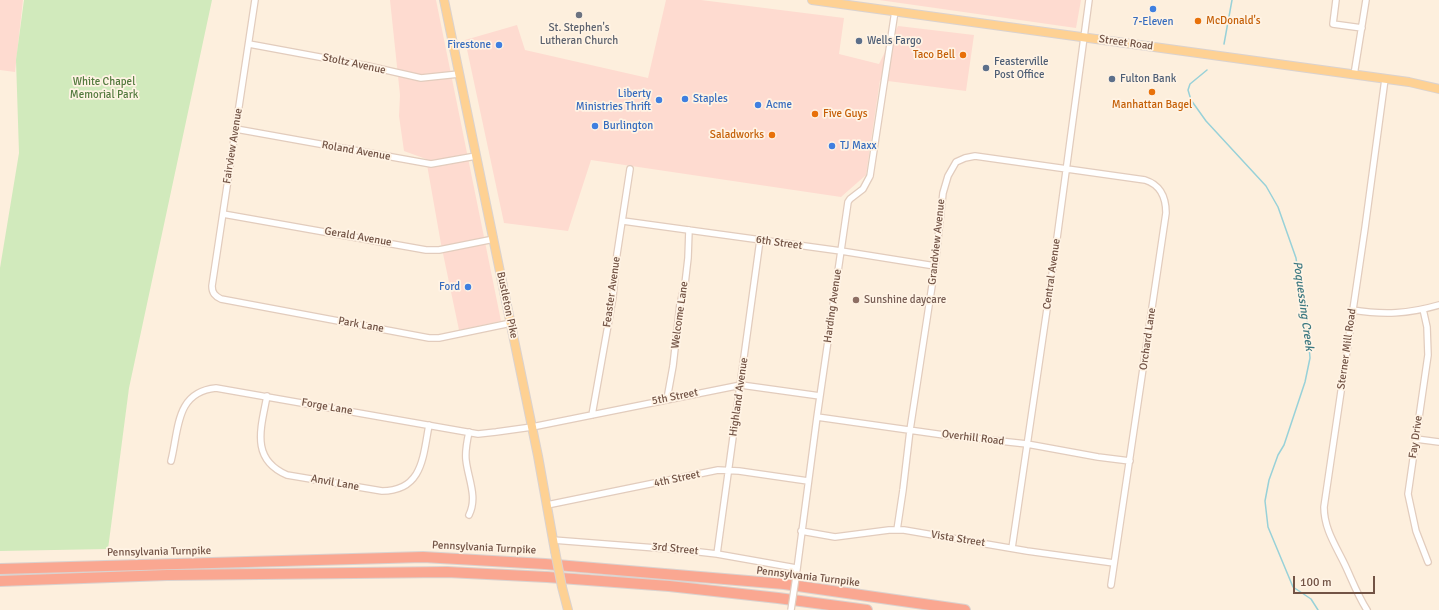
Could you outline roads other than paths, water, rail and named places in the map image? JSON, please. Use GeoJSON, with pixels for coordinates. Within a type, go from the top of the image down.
{"type":"FeatureCollection","features":[{"type":"Feature","properties":{"kind":"highway","name":"Pennsylvania Turnpike"},"geometry":{"type":"LineString","coordinates":[[0,569],[423,557],[545,564],[784,584],[965,610]]}},
{"type":"Feature","properties":{"kind":"highway","name":"Pennsylvania Turnpike"},"geometry":{"type":"LineString","coordinates":[[0,581],[167,575],[447,572],[547,577],[669,586],[778,598],[867,610]]}},
{"type":"Feature","properties":{"kind":"main road","name":"Bustleton Pike"},"geometry":{"type":"LineString","coordinates":[[444,0],[494,239],[532,427],[562,587],[568,610]]}},
{"type":"Feature","properties":{"kind":"main road","name":"Street Road"},"geometry":{"type":"LineString","coordinates":[[812,0],[1409,82],[1439,88]]}},
{"type":"Feature","properties":{"kind":"street","name":"Fairview Avenue"},"geometry":{"type":"LineString","coordinates":[[213,292],[212,286],[255,0]]}},
{"type":"Feature","properties":{"kind":"street","name":"Central Avenue"},"geometry":{"type":"LineString","coordinates":[[1012,548],[1067,169],[1089,0]]}},
{"type":"Feature","properties":{"kind":"street"},"geometry":{"type":"LineString","coordinates":[[1336,0],[1333,24],[1362,28]]}},
{"type":"Feature","properties":{"kind":"street"},"geometry":{"type":"LineString","coordinates":[[1354,75],[1366,0]]}},
{"type":"Feature","properties":{"kind":"street","name":"Harding Avenue"},"geometry":{"type":"LineString","coordinates":[[791,610],[848,202],[850,198],[858,194],[863,189],[870,176],[895,11]]}},
{"type":"Feature","properties":{"kind":"street","name":"Stoltz Avenue"},"geometry":{"type":"LineString","coordinates":[[249,44],[368,66],[421,78],[459,74]]}},
{"type":"Feature","properties":{"kind":"street","name":"Sterner Mill Road"},"geometry":{"type":"LineString","coordinates":[[1368,610],[1359,595],[1328,530],[1324,517],[1324,507],[1385,79]]}},
{"type":"Feature","properties":{"kind":"street","name":"Roland Avenue"},"geometry":{"type":"LineString","coordinates":[[236,129],[431,164],[476,156]]}},
{"type":"Feature","properties":{"kind":"street","name":"Grandview Avenue"},"geometry":{"type":"LineString","coordinates":[[897,530],[910,430],[935,266],[943,193],[948,176],[956,162],[964,158],[975,156],[1067,169]]}},
{"type":"Feature","properties":{"kind":"street","name":"Orchard Lane"},"geometry":{"type":"LineString","coordinates":[[1067,169],[1147,181],[1157,186],[1165,201],[1166,213],[1111,585]]}},
{"type":"Feature","properties":{"kind":"street","name":"Feaster Avenue"},"geometry":{"type":"LineString","coordinates":[[592,415],[613,297],[617,254],[630,170]]}},
{"type":"Feature","properties":{"kind":"street","name":"Gerald Avenue"},"geometry":{"type":"LineString","coordinates":[[223,214],[426,250],[439,250],[494,239]]}},
{"type":"Feature","properties":{"kind":"street","name":"6th Street"},"geometry":{"type":"LineString","coordinates":[[623,221],[841,251],[935,266]]}},
{"type":"Feature","properties":{"kind":"street","name":"Welcome Lane"},"geometry":{"type":"LineString","coordinates":[[666,399],[673,366],[680,304],[685,284],[689,230]]}},
{"type":"Feature","properties":{"kind":"street","name":"Highland Avenue"},"geometry":{"type":"LineString","coordinates":[[717,554],[760,240]]}},
{"type":"Feature","properties":{"kind":"street","name":"Park Lane"},"geometry":{"type":"LineString","coordinates":[[213,292],[221,299],[429,338],[439,338],[511,323]]}},
{"type":"Feature","properties":{"kind":"street"},"geometry":{"type":"LineString","coordinates":[[1352,310],[1381,314],[1411,312],[1439,305]]}},
{"type":"Feature","properties":{"kind":"street","name":"Fay Drive"},"geometry":{"type":"LineString","coordinates":[[1423,310],[1427,327],[1428,355],[1408,494],[1416,531],[1428,562]]}},
{"type":"Feature","properties":{"kind":"street","name":"5th Street"},"geometry":{"type":"LineString","coordinates":[[532,427],[741,385],[820,396]]}},
{"type":"Feature","properties":{"kind":"street","name":"Forge Lane"},"geometry":{"type":"LineString","coordinates":[[170,461],[183,409],[187,402],[196,394],[208,389],[216,388],[469,432],[487,434],[532,427]]}},
{"type":"Feature","properties":{"kind":"street","name":"Anvil Lane"},"geometry":{"type":"LineString","coordinates":[[267,396],[260,433],[260,441],[265,457],[275,469],[287,474],[374,490],[397,490],[413,479],[422,463],[429,425]]}},
{"type":"Feature","properties":{"kind":"street","name":"Overhill Road"},"geometry":{"type":"LineString","coordinates":[[817,417],[1027,444],[1098,457],[1130,461]]}},
{"type":"Feature","properties":{"kind":"street"},"geometry":{"type":"LineString","coordinates":[[469,432],[466,461],[474,498],[469,515]]}},
{"type":"Feature","properties":{"kind":"street"},"geometry":{"type":"LineString","coordinates":[[1416,439],[1439,442]]}},
{"type":"Feature","properties":{"kind":"street","name":"4th Street"},"geometry":{"type":"LineString","coordinates":[[547,505],[711,472],[729,470],[808,481]]}},
{"type":"Feature","properties":{"kind":"street","name":"Vista Street"},"geometry":{"type":"LineString","coordinates":[[801,531],[835,537],[897,530],[910,531],[1114,563]]}},
{"type":"Feature","properties":{"kind":"street","name":"3rd Street"},"geometry":{"type":"LineString","coordinates":[[553,540],[717,554],[796,568]]}},
{"type":"Feature","properties":{"kind":"waterway"},"geometry":{"type":"LineString","coordinates":[[1224,44],[1232,0]]}},
{"type":"Feature","properties":{"kind":"waterway","name":"Poquessing Creek"},"geometry":{"type":"LineString","coordinates":[[1207,70],[1190,84],[1188,90],[1191,100],[1206,121],[1266,186],[1278,207],[1296,258],[1302,301],[1307,321],[1310,358],[1305,382],[1284,445],[1278,455],[1269,480],[1265,501],[1268,527],[1293,587],[1311,599],[1318,610]]}},
{"type":"Feature","properties":{"kind":"place","name":"7-Eleven"},"geometry":{"type":"Point","coordinates":[1153,9]}},
{"type":"Feature","properties":{"kind":"place","name":"St. Stephen's Lutheran Church"},"geometry":{"type":"Point","coordinates":[579,15]}},
{"type":"Feature","properties":{"kind":"place","name":"McDonald's"},"geometry":{"type":"Point","coordinates":[1198,21]}},
{"type":"Feature","properties":{"kind":"place","name":"Wells Fargo"},"geometry":{"type":"Point","coordinates":[859,41]}},
{"type":"Feature","properties":{"kind":"place","name":"Firestone"},"geometry":{"type":"Point","coordinates":[499,45]}},
{"type":"Feature","properties":{"kind":"place","name":"Taco Bell"},"geometry":{"type":"Point","coordinates":[963,55]}},
{"type":"Feature","properties":{"kind":"place","name":"Feasterville Post Office"},"geometry":{"type":"Point","coordinates":[986,68]}},
{"type":"Feature","properties":{"kind":"place","name":"Fulton Bank"},"geometry":{"type":"Point","coordinates":[1112,79]}},
{"type":"Feature","properties":{"kind":"place","name":"Manhattan Bagel"},"geometry":{"type":"Point","coordinates":[1152,92]}},
{"type":"Feature","properties":{"kind":"place","name":"Staples"},"geometry":{"type":"Point","coordinates":[685,99]}},
{"type":"Feature","properties":{"kind":"place","name":"Liberty Ministries Thrift"},"geometry":{"type":"Point","coordinates":[659,100]}},
{"type":"Feature","properties":{"kind":"place","name":"Acme"},"geometry":{"type":"Point","coordinates":[758,105]}},
{"type":"Feature","properties":{"kind":"place","name":"Five Guys"},"geometry":{"type":"Point","coordinates":[815,114]}},
{"type":"Feature","properties":{"kind":"place","name":"Burlington"},"geometry":{"type":"Point","coordinates":[595,126]}},
{"type":"Feature","properties":{"kind":"place","name":"Saladworks"},"geometry":{"type":"Point","coordinates":[772,135]}},
{"type":"Feature","properties":{"kind":"place","name":"TJ Maxx"},"geometry":{"type":"Point","coordinates":[832,146]}},
{"type":"Feature","properties":{"kind":"place","name":"Ford"},"geometry":{"type":"Point","coordinates":[468,287]}},
{"type":"Feature","properties":{"kind":"place","name":"Sunshine daycare"},"geometry":{"type":"Point","coordinates":[856,300]}},
{"type":"Feature","properties":{"kind":"park label","name":"White Chapel Memorial Park"},"geometry":{"type":"Point","coordinates":[104,88]}}]}
